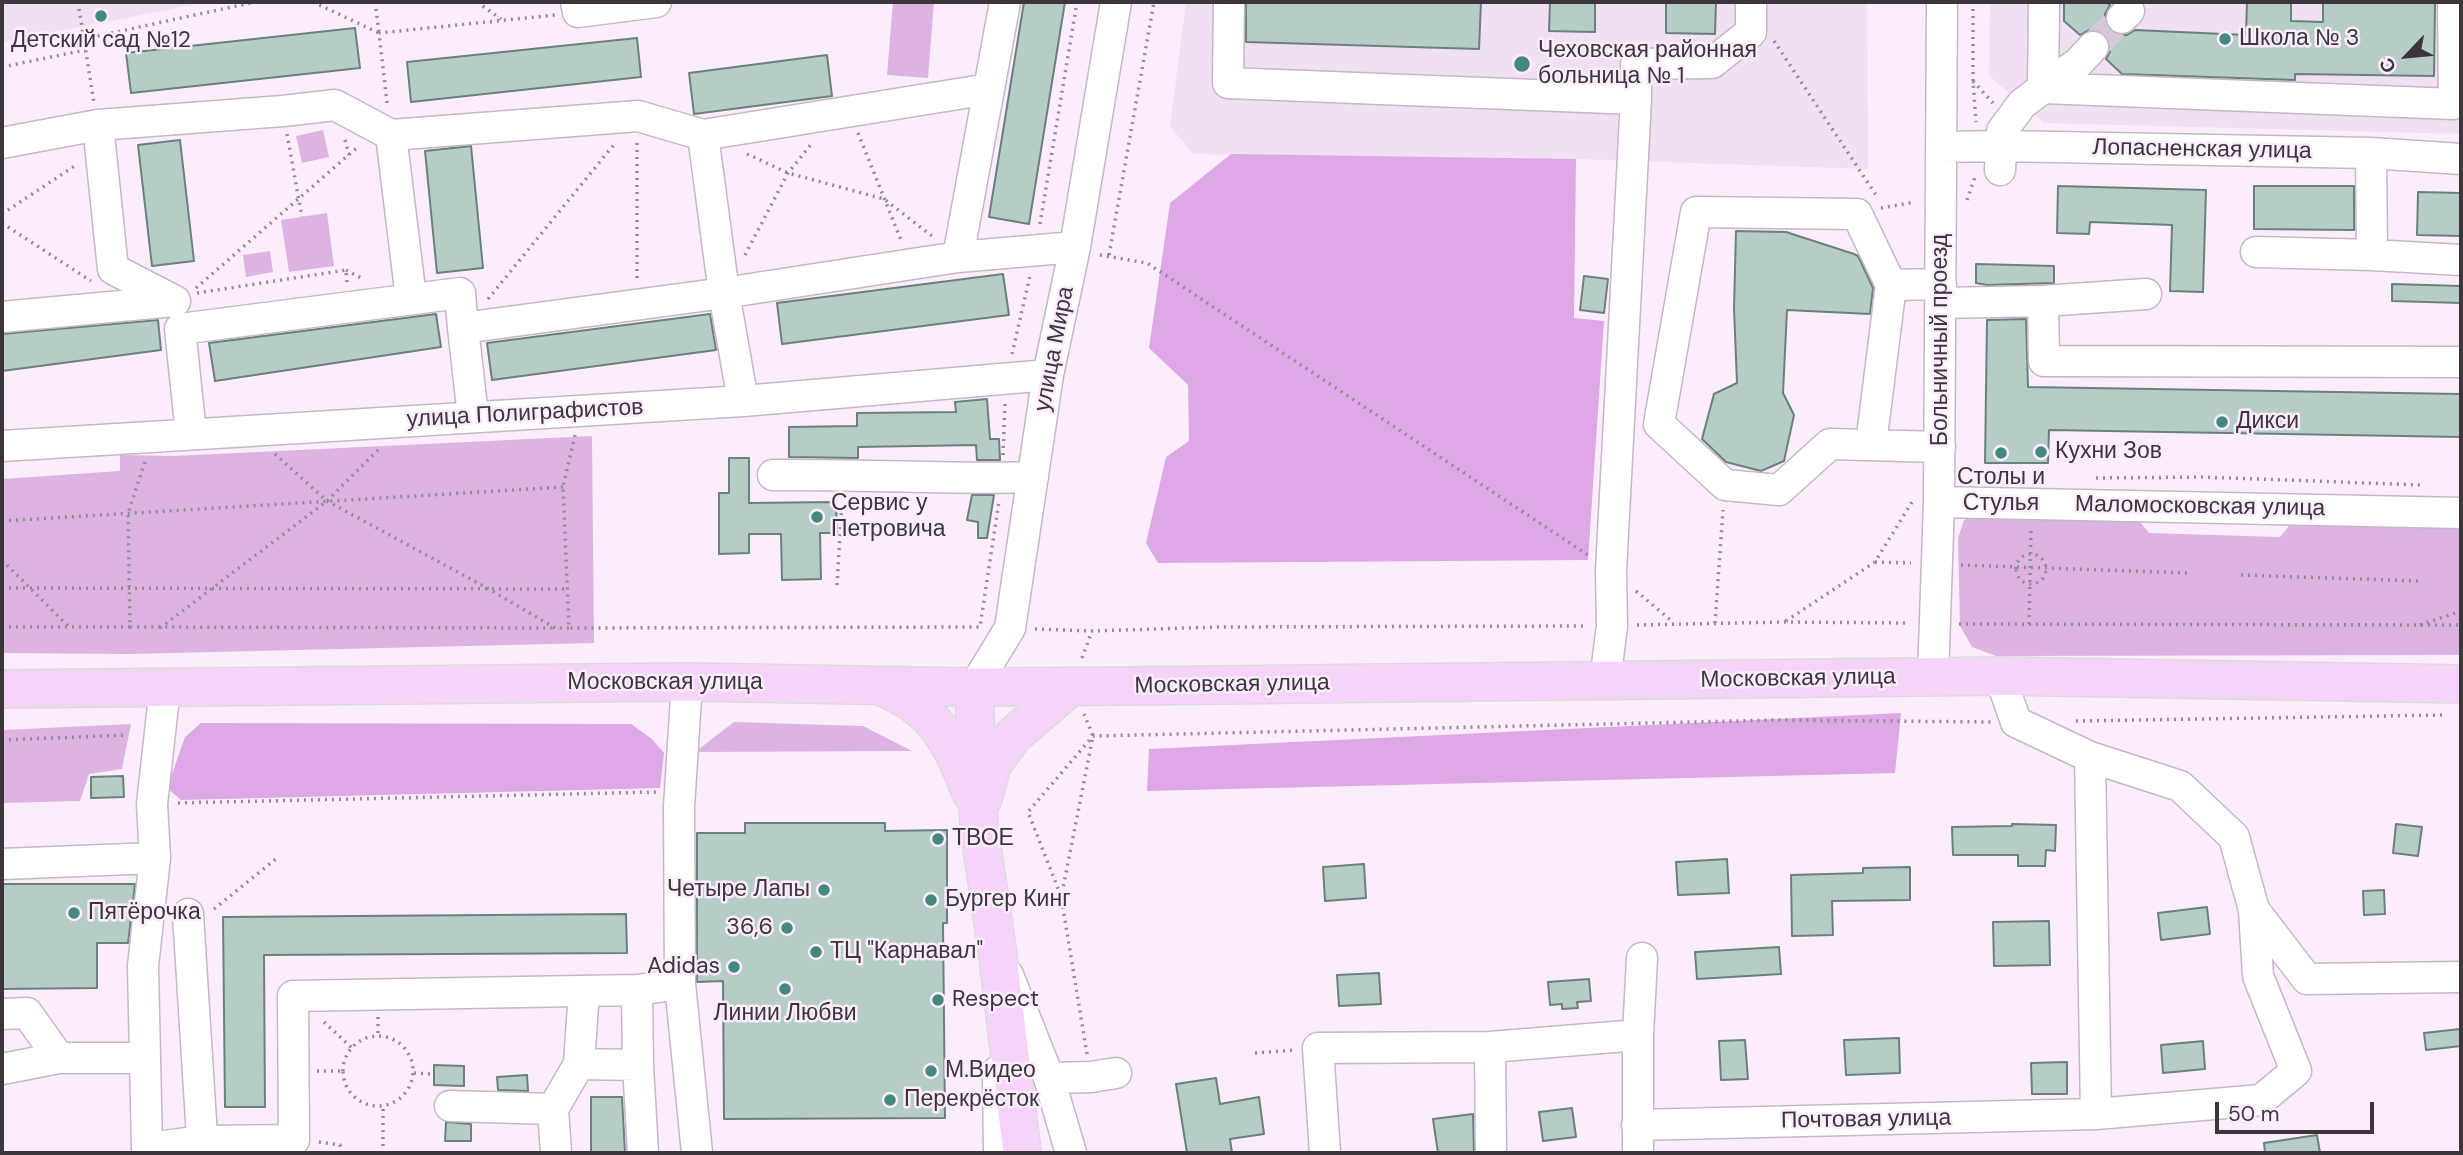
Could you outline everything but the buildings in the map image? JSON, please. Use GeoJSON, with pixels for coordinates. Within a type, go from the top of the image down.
{"type":"FeatureCollection","features":[{"type":"Feature","properties":{"kind":"main road","name":"Московская улица"},"geometry":{"type":"LineString","coordinates":[[2,689],[687,682],[974,687],[2000,677],[2454,699]]}},
{"type":"Feature","properties":{"kind":"main road"},"geometry":{"type":"LineString","coordinates":[[880,685],[916,705],[942,732],[960,762],[978,812]]}},
{"type":"Feature","properties":{"kind":"main road"},"geometry":{"type":"LineString","coordinates":[[978,812],[993,763],[1006,745],[1071,686]]}},
{"type":"Feature","properties":{"kind":"main road"},"geometry":{"type":"LineString","coordinates":[[974,687],[979,827],[1022,1153]]}},
{"type":"Feature","properties":{"kind":"street"},"geometry":{"type":"LineString","coordinates":[[577,7],[656,2]]}},
{"type":"Feature","properties":{"kind":"street"},"geometry":{"type":"LineString","coordinates":[[958,257],[1005,2]]}},
{"type":"Feature","properties":{"kind":"street","name":"улица Мира"},"geometry":{"type":"LineString","coordinates":[[974,687],[1010,628],[1048,374],[1075,247],[1116,2]]}},
{"type":"Feature","properties":{"kind":"street"},"geometry":{"type":"LineString","coordinates":[[1229,2],[1228,83],[1636,99]]}},
{"type":"Feature","properties":{"kind":"street","name":"Больничный проезд"},"geometry":{"type":"LineString","coordinates":[[1933,678],[1937,564],[1928,498],[1940,447],[1942,2]]}},
{"type":"Feature","properties":{"kind":"street"},"geometry":{"type":"LineString","coordinates":[[2043,88],[2044,2]]}},
{"type":"Feature","properties":{"kind":"street"},"geometry":{"type":"LineString","coordinates":[[2043,88],[2458,106],[2453,2]]}},
{"type":"Feature","properties":{"kind":"street"},"geometry":{"type":"LineString","coordinates":[[1605,681],[1612,626],[1611,571],[1636,64],[1712,64],[1751,32],[1751,5]]}},
{"type":"Feature","properties":{"kind":"street"},"geometry":{"type":"LineString","coordinates":[[1992,149],[2022,104],[2078,63],[2093,47]]}},
{"type":"Feature","properties":{"kind":"street"},"geometry":{"type":"LineString","coordinates":[[2,143],[99,138],[335,105],[385,132],[638,116],[704,135],[989,89]]}},
{"type":"Feature","properties":{"kind":"street"},"geometry":{"type":"LineString","coordinates":[[385,132],[411,298]]}},
{"type":"Feature","properties":{"kind":"street"},"geometry":{"type":"LineString","coordinates":[[704,135],[724,293],[743,401]]}},
{"type":"Feature","properties":{"kind":"street"},"geometry":{"type":"LineString","coordinates":[[99,138],[113,269],[178,315],[191,434]]}},
{"type":"Feature","properties":{"kind":"street","name":"Лопасненская улица"},"geometry":{"type":"LineString","coordinates":[[1942,147],[2371,153],[2461,159]]}},
{"type":"Feature","properties":{"kind":"street"},"geometry":{"type":"LineString","coordinates":[[2371,153],[2372,255]]}},
{"type":"Feature","properties":{"kind":"street"},"geometry":{"type":"LineString","coordinates":[[1871,444],[1891,285],[1870,211],[1696,212],[1659,424],[1725,485],[1779,490],[1830,444],[1940,447]]}},
{"type":"Feature","properties":{"kind":"street"},"geometry":{"type":"LineString","coordinates":[[463,328],[724,293],[958,257],[1075,247]]}},
{"type":"Feature","properties":{"kind":"street"},"geometry":{"type":"LineString","coordinates":[[2256,252],[2461,260]]}},
{"type":"Feature","properties":{"kind":"street"},"geometry":{"type":"LineString","coordinates":[[1891,285],[1941,294],[2043,301],[2146,294]]}},
{"type":"Feature","properties":{"kind":"street"},"geometry":{"type":"LineString","coordinates":[[2,317],[178,315],[350,305],[460,293],[473,416]]}},
{"type":"Feature","properties":{"kind":"street"},"geometry":{"type":"LineString","coordinates":[[2043,301],[2044,361],[2461,362]]}},
{"type":"Feature","properties":{"kind":"street","name":"улица Полиграфистов"},"geometry":{"type":"LineString","coordinates":[[2,446],[473,416],[689,416],[743,401],[1048,374]]}},
{"type":"Feature","properties":{"kind":"street"},"geometry":{"type":"LineString","coordinates":[[773,475],[843,474],[964,479],[1033,477]]}},
{"type":"Feature","properties":{"kind":"street","name":"Маломосковская улица"},"geometry":{"type":"LineString","coordinates":[[1928,498],[2031,503],[2461,513]]}},
{"type":"Feature","properties":{"kind":"street"},"geometry":{"type":"LineString","coordinates":[[2000,677],[2016,722]]}},
{"type":"Feature","properties":{"kind":"street"},"geometry":{"type":"LineString","coordinates":[[687,682],[679,807],[680,984],[697,1153]]}},
{"type":"Feature","properties":{"kind":"street"},"geometry":{"type":"LineString","coordinates":[[165,688],[152,804],[155,858],[143,966],[147,1151],[294,1140],[293,996],[637,990],[680,984]]}},
{"type":"Feature","properties":{"kind":"street","name":"Почтовая улица"},"geometry":{"type":"LineString","coordinates":[[1642,958],[1637,1139],[2096,1114],[2261,1101],[2296,1071],[2258,976],[2254,910],[2234,837],[2180,786],[2090,757],[2016,722]]}},
{"type":"Feature","properties":{"kind":"street"},"geometry":{"type":"LineString","coordinates":[[2090,757],[2096,1114]]}},
{"type":"Feature","properties":{"kind":"street"},"geometry":{"type":"LineString","coordinates":[[2,864],[155,858]]}},
{"type":"Feature","properties":{"kind":"street","name":"Почтовая улица"},"geometry":{"type":"LineString","coordinates":[[2254,910],[2307,979],[2461,977]]}},
{"type":"Feature","properties":{"kind":"street"},"geometry":{"type":"LineString","coordinates":[[188,914],[203,1147]]}},
{"type":"Feature","properties":{"kind":"street"},"geometry":{"type":"LineString","coordinates":[[997,949],[1049,1078],[1071,1153]]}},
{"type":"Feature","properties":{"kind":"street"},"geometry":{"type":"LineString","coordinates":[[997,949],[999,1153]]}},
{"type":"Feature","properties":{"kind":"street"},"geometry":{"type":"LineString","coordinates":[[637,990],[643,1153]]}},
{"type":"Feature","properties":{"kind":"street"},"geometry":{"type":"LineString","coordinates":[[555,1153],[553,1109],[579,1064],[584,991]]}},
{"type":"Feature","properties":{"kind":"street"},"geometry":{"type":"LineString","coordinates":[[2,1014],[27,1013],[60,1058]]}},
{"type":"Feature","properties":{"kind":"street"},"geometry":{"type":"LineString","coordinates":[[1325,1153],[1318,1048],[1490,1047],[1638,1035]]}},
{"type":"Feature","properties":{"kind":"street"},"geometry":{"type":"LineString","coordinates":[[1490,1047],[1491,1153]]}},
{"type":"Feature","properties":{"kind":"street"},"geometry":{"type":"LineString","coordinates":[[2,1069],[60,1058],[145,1058]]}},
{"type":"Feature","properties":{"kind":"street"},"geometry":{"type":"LineString","coordinates":[[579,1064],[638,1065]]}},
{"type":"Feature","properties":{"kind":"street"},"geometry":{"type":"LineString","coordinates":[[1049,1078],[1103,1075]]}},
{"type":"Feature","properties":{"kind":"street"},"geometry":{"type":"LineString","coordinates":[[450,1106],[553,1109]]}},
{"type":"Feature","properties":{"kind":"path"},"geometry":{"type":"LineString","coordinates":[[2,214],[99,138],[78,2]]}},
{"type":"Feature","properties":{"kind":"path"},"geometry":{"type":"LineString","coordinates":[[83,38],[255,2]]}},
{"type":"Feature","properties":{"kind":"path"},"geometry":{"type":"LineString","coordinates":[[313,2],[379,33],[503,20],[577,7]]}},
{"type":"Feature","properties":{"kind":"path"},"geometry":{"type":"LineString","coordinates":[[350,305],[346,270],[188,295],[300,197],[385,132],[375,2]]}},
{"type":"Feature","properties":{"kind":"path"},"geometry":{"type":"LineString","coordinates":[[477,2],[503,20]]}},
{"type":"Feature","properties":{"kind":"path"},"geometry":{"type":"LineString","coordinates":[[1154,2],[1109,255],[1147,263],[1611,571],[1675,623]]}},
{"type":"Feature","properties":{"kind":"path"},"geometry":{"type":"LineString","coordinates":[[1973,2],[1973,81],[1992,149]]}},
{"type":"Feature","properties":{"kind":"path"},"geometry":{"type":"LineString","coordinates":[[1751,5],[1870,211],[1920,201]]}},
{"type":"Feature","properties":{"kind":"path"},"geometry":{"type":"LineString","coordinates":[[2,67],[85,50]]}},
{"type":"Feature","properties":{"kind":"path"},"geometry":{"type":"LineString","coordinates":[[283,111],[302,217]]}},
{"type":"Feature","properties":{"kind":"path"},"geometry":{"type":"LineString","coordinates":[[724,293],[788,173],[843,112],[884,199],[911,265]]}},
{"type":"Feature","properties":{"kind":"path"},"geometry":{"type":"LineString","coordinates":[[637,305],[638,116]]}},
{"type":"Feature","properties":{"kind":"path"},"geometry":{"type":"LineString","coordinates":[[463,328],[638,116]]}},
{"type":"Feature","properties":{"kind":"path"},"geometry":{"type":"LineString","coordinates":[[704,135],[788,173],[884,199],[958,257]]}},
{"type":"Feature","properties":{"kind":"path"},"geometry":{"type":"LineString","coordinates":[[2,223],[93,283]]}},
{"type":"Feature","properties":{"kind":"path"},"geometry":{"type":"LineString","coordinates":[[249,430],[327,501],[555,628]]}},
{"type":"Feature","properties":{"kind":"path"},"geometry":{"type":"LineString","coordinates":[[130,627],[128,513],[154,436]]}},
{"type":"Feature","properties":{"kind":"path"},"geometry":{"type":"LineString","coordinates":[[160,628],[327,501],[382,446]]}},
{"type":"Feature","properties":{"kind":"path"},"geometry":{"type":"LineString","coordinates":[[837,585],[843,474]]}},
{"type":"Feature","properties":{"kind":"path"},"geometry":{"type":"LineString","coordinates":[[2085,478],[2217,478],[2423,485]]}},
{"type":"Feature","properties":{"kind":"path"},"geometry":{"type":"LineString","coordinates":[[1715,623],[1725,485]]}},
{"type":"Feature","properties":{"kind":"path"},"geometry":{"type":"LineString","coordinates":[[2,521],[563,487]]}},
{"type":"Feature","properties":{"kind":"path"},"geometry":{"type":"LineString","coordinates":[[1784,622],[1875,562],[1928,498]]}},
{"type":"Feature","properties":{"kind":"path"},"geometry":{"type":"LineString","coordinates":[[2029,624],[2031,503]]}},
{"type":"Feature","properties":{"kind":"path"},"geometry":{"type":"LineString","coordinates":[[2028,554],[2039,556],[2046,566],[2043,578],[2034,584],[2022,582],[2016,572],[2017,568],[2018,560],[2028,554]]}},
{"type":"Feature","properties":{"kind":"path"},"geometry":{"type":"LineString","coordinates":[[2,560],[69,627]]}},
{"type":"Feature","properties":{"kind":"path"},"geometry":{"type":"LineString","coordinates":[[1875,562],[2190,573]]}},
{"type":"Feature","properties":{"kind":"path"},"geometry":{"type":"LineString","coordinates":[[2241,575],[2418,581]]}},
{"type":"Feature","properties":{"kind":"path"},"geometry":{"type":"LineString","coordinates":[[2,588],[567,589]]}},
{"type":"Feature","properties":{"kind":"path"},"geometry":{"type":"LineString","coordinates":[[2414,627],[2461,611]]}},
{"type":"Feature","properties":{"kind":"path"},"geometry":{"type":"LineString","coordinates":[[1092,631],[1217,627],[1612,626],[1784,622],[2414,627],[2461,625]]}},
{"type":"Feature","properties":{"kind":"path"},"geometry":{"type":"LineString","coordinates":[[2,627],[569,628]]}},
{"type":"Feature","properties":{"kind":"path"},"geometry":{"type":"LineString","coordinates":[[2071,721],[2454,699]]}},
{"type":"Feature","properties":{"kind":"path"},"geometry":{"type":"LineString","coordinates":[[1103,1075],[1061,896],[1028,812],[1093,736],[1777,720],[2016,722]]}},
{"type":"Feature","properties":{"kind":"path"},"geometry":{"type":"LineString","coordinates":[[2,740],[128,736]]}},
{"type":"Feature","properties":{"kind":"path"},"geometry":{"type":"LineString","coordinates":[[1061,896],[1093,736]]}},
{"type":"Feature","properties":{"kind":"path"},"geometry":{"type":"LineString","coordinates":[[152,804],[667,792],[679,807]]}},
{"type":"Feature","properties":{"kind":"path"},"geometry":{"type":"LineString","coordinates":[[373,1036],[389,1037],[402,1045],[411,1059],[414,1073],[409,1089],[398,1101],[383,1107],[367,1105],[354,1097],[345,1084],[343,1071],[347,1053],[358,1042],[373,1036]]}},
{"type":"Feature","properties":{"kind":"path"},"geometry":{"type":"LineString","coordinates":[[1255,1053],[1318,1048]]}},
{"type":"Feature","properties":{"kind":"path"},"geometry":{"type":"LineString","coordinates":[[414,1073],[431,1074]]}},
{"type":"Feature","properties":{"kind":"path"},"geometry":{"type":"LineString","coordinates":[[383,1107],[383,1153]]}},
{"type":"Feature","properties":{"kind":"shaded area"},"geometry":{"type":"Polygon","coordinates":[[[2,2],[208,2],[2,42],[2,2]]]}},
{"type":"Feature","properties":{"kind":"shaded area"},"geometry":{"type":"Polygon","coordinates":[[[893,2],[934,2],[928,78],[887,75],[893,2]]]}},
{"type":"Feature","properties":{"kind":"shaded area","name":"Чеховская районная больница № 1"},"geometry":{"type":"Polygon","coordinates":[[[1186,2],[1867,2],[1868,169],[1576,159],[1193,154],[1170,126],[1186,2]]]}},
{"type":"Feature","properties":{"kind":"shaded area","name":"Школа № 3"},"geometry":{"type":"Polygon","coordinates":[[[1990,2],[2461,2],[2461,134],[2044,123],[1989,76],[1990,2]]]}},
{"type":"Feature","properties":{"kind":"shaded area"},"geometry":{"type":"Polygon","coordinates":[[[323,130],[329,157],[302,163],[296,136],[323,130]]]}},
{"type":"Feature","properties":{"kind":"shaded area"},"geometry":{"type":"Polygon","coordinates":[[[1231,154],[1576,159],[1574,318],[1604,321],[1588,560],[1158,563],[1146,543],[1166,457],[1189,441],[1188,385],[1149,348],[1170,203],[1231,154]]]}},
{"type":"Feature","properties":{"kind":"shaded area"},"geometry":{"type":"Polygon","coordinates":[[[327,213],[334,266],[289,272],[281,220],[327,213]]]}},
{"type":"Feature","properties":{"kind":"shaded area"},"geometry":{"type":"Polygon","coordinates":[[[270,251],[273,272],[246,277],[243,255],[270,251]]]}},
{"type":"Feature","properties":{"kind":"shaded area"},"geometry":{"type":"Polygon","coordinates":[[[592,436],[594,643],[129,654],[2,653],[2,479],[120,471],[120,455],[174,456],[592,436]]]}},
{"type":"Feature","properties":{"kind":"shaded area"},"geometry":{"type":"Polygon","coordinates":[[[1978,513],[2136,517],[2149,533],[2280,537],[2293,521],[2461,526],[2461,655],[1996,656],[1972,647],[1960,626],[1958,538],[1964,520],[1978,513]]]}},
{"type":"Feature","properties":{"kind":"shaded area"},"geometry":{"type":"Polygon","coordinates":[[[1901,713],[1895,773],[1147,791],[1149,749],[1901,713]]]}},
{"type":"Feature","properties":{"kind":"shaded area"},"geometry":{"type":"Polygon","coordinates":[[[734,722],[863,726],[912,751],[695,752],[734,722]]]}},
{"type":"Feature","properties":{"kind":"shaded area"},"geometry":{"type":"Polygon","coordinates":[[[201,723],[631,724],[652,739],[664,753],[660,788],[181,800],[167,788],[185,737],[201,723]]]}},
{"type":"Feature","properties":{"kind":"shaded area"},"geometry":{"type":"Polygon","coordinates":[[[131,724],[122,769],[89,774],[80,801],[2,803],[2,730],[131,724]]]}},
{"type":"Feature","properties":{"kind":"tunnel"},"geometry":{"type":"LineString","coordinates":[[2093,47],[2122,18]]}},
{"type":"Feature","properties":{"kind":"place","name":"Детский сад №12"},"geometry":{"type":"Point","coordinates":[101,16]}},
{"type":"Feature","properties":{"kind":"place","name":"Школа № 3"},"geometry":{"type":"Point","coordinates":[2225,39]}},
{"type":"Feature","properties":{"kind":"place","name":"Чеховская районная больница № 1"},"geometry":{"type":"Point","coordinates":[1522,64]}},
{"type":"Feature","properties":{"kind":"place","name":"Дикси"},"geometry":{"type":"Point","coordinates":[2222,422]}},
{"type":"Feature","properties":{"kind":"place","name":"Кухни Зов"},"geometry":{"type":"Point","coordinates":[2041,452]}},
{"type":"Feature","properties":{"kind":"place","name":"Столы и Стулья"},"geometry":{"type":"Point","coordinates":[2001,453]}},
{"type":"Feature","properties":{"kind":"place","name":"Сервис у Петровича"},"geometry":{"type":"Point","coordinates":[817,517]}},
{"type":"Feature","properties":{"kind":"place","name":"ТВОЕ"},"geometry":{"type":"Point","coordinates":[938,839]}},
{"type":"Feature","properties":{"kind":"place","name":"Четыре Лапы"},"geometry":{"type":"Point","coordinates":[824,890]}},
{"type":"Feature","properties":{"kind":"place","name":"Бургер Кинг"},"geometry":{"type":"Point","coordinates":[931,900]}},
{"type":"Feature","properties":{"kind":"place","name":"Пятёрочка"},"geometry":{"type":"Point","coordinates":[74,913]}},
{"type":"Feature","properties":{"kind":"place","name":"36,6"},"geometry":{"type":"Point","coordinates":[787,928]}},
{"type":"Feature","properties":{"kind":"place","name":"ТЦ \"Карнавал\""},"geometry":{"type":"Point","coordinates":[816,952]}},
{"type":"Feature","properties":{"kind":"place","name":"Adidas"},"geometry":{"type":"Point","coordinates":[734,967]}},
{"type":"Feature","properties":{"kind":"place","name":"Линии Любви"},"geometry":{"type":"Point","coordinates":[785,989]}},
{"type":"Feature","properties":{"kind":"place","name":"Respect"},"geometry":{"type":"Point","coordinates":[938,1000]}},
{"type":"Feature","properties":{"kind":"place","name":"М.Видео"},"geometry":{"type":"Point","coordinates":[931,1071]}},
{"type":"Feature","properties":{"kind":"place","name":"Перекрёсток"},"geometry":{"type":"Point","coordinates":[890,1100]}}]}
